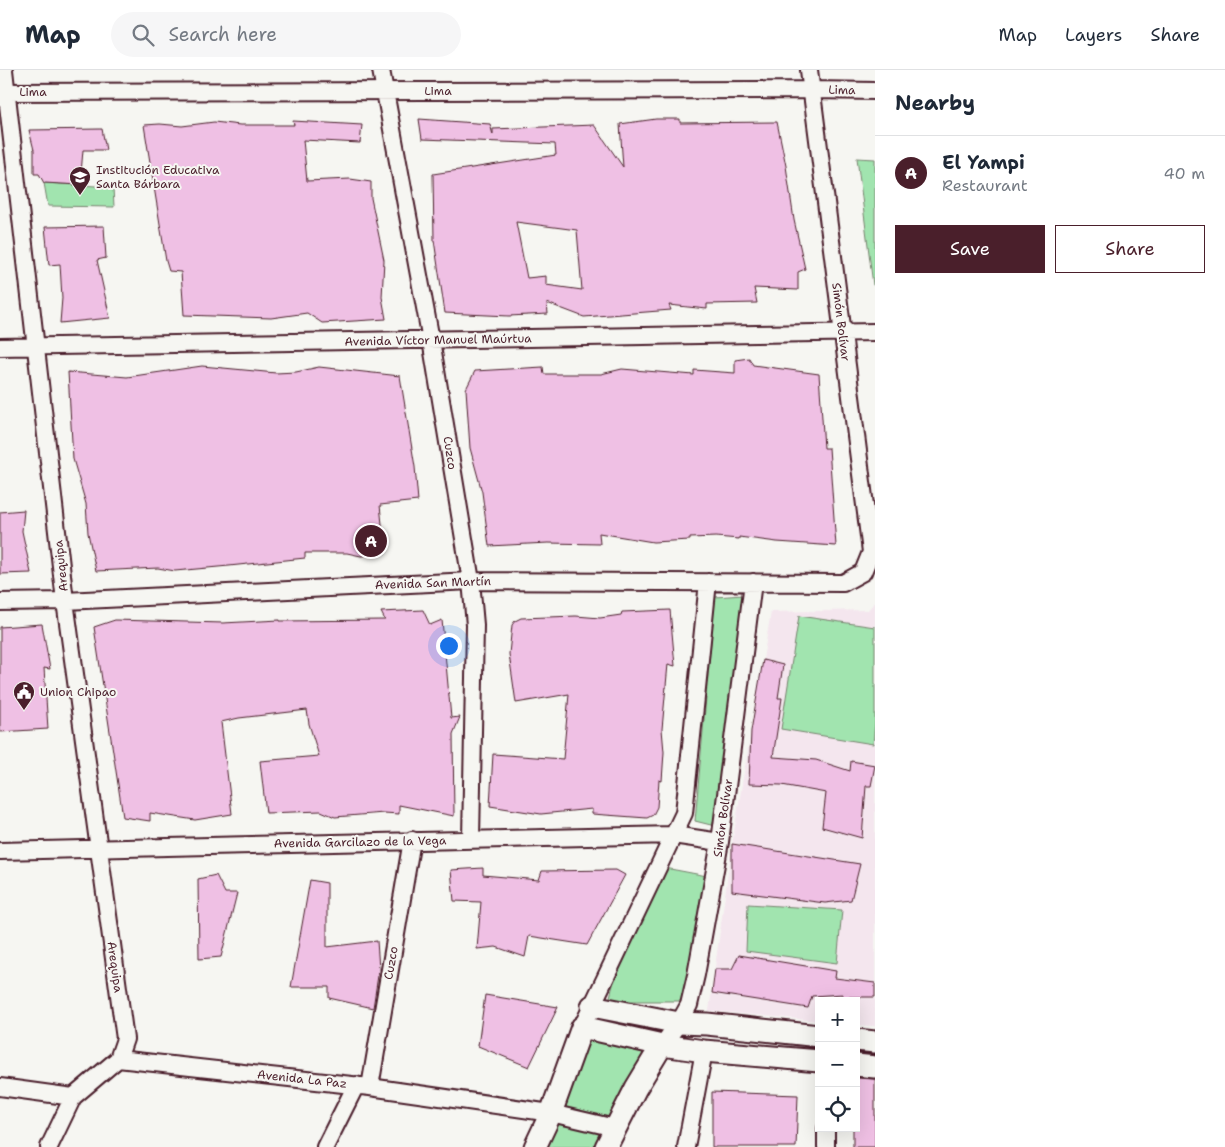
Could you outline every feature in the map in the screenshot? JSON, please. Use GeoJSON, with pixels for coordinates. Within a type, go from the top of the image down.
{"type":"FeatureCollection","features":[{"type":"Feature","properties":{"kind":"street","name":"Arequipa"},"geometry":{"type":"LineString","coordinates":[[4,70],[3,92],[37,345],[65,601],[125,1039],[118,1059]]}},
{"type":"Feature","properties":{"kind":"street","name":"Cuzco"},"geometry":{"type":"LineString","coordinates":[[382,70],[384,91],[431,340],[471,581],[475,626],[471,839]]}},
{"type":"Feature","properties":{"kind":"street","name":"Simón Bolívar"},"geometry":{"type":"LineString","coordinates":[[809,70],[871,552],[863,572]]}},
{"type":"Feature","properties":{"kind":"street","name":"Lima"},"geometry":{"type":"LineString","coordinates":[[3,92],[875,91]]}},
{"type":"Feature","properties":{"kind":"street","name":"Avenida Víctor Manuel Maúrtua"},"geometry":{"type":"LineString","coordinates":[[0,347],[875,332]]}},
{"type":"Feature","properties":{"kind":"street","name":"Avenida San Martín"},"geometry":{"type":"LineString","coordinates":[[0,602],[65,601],[471,581],[843,583],[863,572]]}},
{"type":"Feature","properties":{"kind":"street"},"geometry":{"type":"LineString","coordinates":[[535,1147],[551,1113],[582,1028],[684,814],[708,582]]}},
{"type":"Feature","properties":{"kind":"street","name":"Simón Bolívar"},"geometry":{"type":"LineString","coordinates":[[662,1045],[679,1023],[689,1005],[696,975],[720,842],[753,582]]}},
{"type":"Feature","properties":{"kind":"street","name":"Avenida Garcilazo de la Vega"},"geometry":{"type":"LineString","coordinates":[[0,851],[673,834],[720,842]]}},
{"type":"Feature","properties":{"kind":"street","name":"Cuzco"},"geometry":{"type":"LineString","coordinates":[[325,1147],[363,1086],[412,840]]}},
{"type":"Feature","properties":{"kind":"street"},"geometry":{"type":"LineString","coordinates":[[592,1006],[679,1023],[707,1024],[815,1036]]}},
{"type":"Feature","properties":{"kind":"street"},"geometry":{"type":"LineString","coordinates":[[582,1028],[662,1045],[704,1051],[815,1061]]}},
{"type":"Feature","properties":{"kind":"street"},"geometry":{"type":"LineString","coordinates":[[860,1040],[875,1042]]}},
{"type":"Feature","properties":{"kind":"street"},"geometry":{"type":"LineString","coordinates":[[606,1147],[636,1088],[662,1045]]}},
{"type":"Feature","properties":{"kind":"street"},"geometry":{"type":"LineString","coordinates":[[686,1147],[704,1051]]}},
{"type":"Feature","properties":{"kind":"street"},"geometry":{"type":"LineString","coordinates":[[49,1147],[73,1097],[118,1059]]}},
{"type":"Feature","properties":{"kind":"street","name":"Avenida La Paz"},"geometry":{"type":"LineString","coordinates":[[118,1059],[363,1086],[551,1113],[615,1128]]}},
{"type":"Feature","properties":{"kind":"street"},"geometry":{"type":"LineString","coordinates":[[860,1065],[875,1067]]}},
{"type":"Feature","properties":{"kind":"street"},"geometry":{"type":"LineString","coordinates":[[0,1087],[73,1097]]}},
{"type":"Feature","properties":{"kind":"street"},"geometry":{"type":"LineString","coordinates":[[826,1132],[826,1147]]}},
{"type":"Feature","properties":{"kind":"shaded area"},"geometry":{"type":"Polygon","coordinates":[[[875,602],[875,1026],[860,1025],[860,997],[815,997],[815,1021],[709,1011],[732,844],[771,612],[868,610],[875,602]]]}},
{"type":"Feature","properties":{"kind":"green space"},"geometry":{"type":"Polygon","coordinates":[[[857,158],[875,159],[875,286],[873,285],[857,158]]]}},
{"type":"Feature","properties":{"kind":"green space","name":"Institución Educativa Santa Bárbara"},"geometry":{"type":"Polygon","coordinates":[[[44,183],[113,187],[114,207],[48,206],[44,183]]]}},
{"type":"Feature","properties":{"kind":"green space"},"geometry":{"type":"Polygon","coordinates":[[[743,595],[715,826],[695,821],[715,597],[743,595]]]}},
{"type":"Feature","properties":{"kind":"green space"},"geometry":{"type":"Polygon","coordinates":[[[799,616],[875,627],[875,721],[873,744],[781,729],[799,616]]]}},
{"type":"Feature","properties":{"kind":"green space"},"geometry":{"type":"Polygon","coordinates":[[[665,868],[707,876],[682,1001],[609,1001],[615,977],[665,868]]]}},
{"type":"Feature","properties":{"kind":"green space"},"geometry":{"type":"Polygon","coordinates":[[[748,904],[842,910],[837,963],[746,951],[748,904]]]}},
{"type":"Feature","properties":{"kind":"green space"},"geometry":{"type":"Polygon","coordinates":[[[582,1027],[662,1045],[612,1147],[526,1147],[582,1027]]]}},
{"type":"Feature","properties":{"kind":"building"},"geometry":{"type":"Polygon","coordinates":[[[419,119],[490,124],[493,135],[493,129],[594,125],[623,167],[620,124],[656,119],[680,119],[680,123],[777,122],[794,220],[805,269],[798,272],[798,290],[754,288],[757,303],[707,304],[707,309],[669,305],[671,310],[584,317],[547,303],[548,314],[509,316],[445,313],[434,240],[433,174],[556,155],[555,144],[422,139],[419,119]],[[516,222],[527,278],[546,276],[546,285],[582,290],[577,230],[516,222]]]}},
{"type":"Feature","properties":{"kind":"building"},"geometry":{"type":"Polygon","coordinates":[[[293,121],[362,125],[360,143],[303,140],[307,181],[350,179],[371,182],[371,198],[384,260],[382,297],[386,319],[322,323],[307,313],[271,318],[184,315],[181,272],[169,271],[166,261],[144,125],[182,126],[214,122],[240,125],[294,125],[293,121]]]}},
{"type":"Feature","properties":{"kind":"building"},"geometry":{"type":"Polygon","coordinates":[[[102,129],[106,150],[83,150],[80,185],[44,183],[39,174],[34,174],[34,150],[29,130],[102,129]]]}},
{"type":"Feature","properties":{"kind":"building"},"geometry":{"type":"Polygon","coordinates":[[[104,226],[106,258],[97,260],[110,318],[60,323],[62,298],[60,264],[49,265],[45,227],[104,226]]]}},
{"type":"Feature","properties":{"kind":"building"},"geometry":{"type":"Polygon","coordinates":[[[749,358],[753,365],[819,374],[824,448],[829,448],[836,546],[739,537],[739,539],[716,537],[653,542],[599,533],[600,544],[548,543],[489,546],[482,492],[470,448],[466,389],[475,371],[543,367],[544,374],[601,374],[622,369],[694,375],[694,370],[735,373],[735,360],[749,358]]]}},
{"type":"Feature","properties":{"kind":"building"},"geometry":{"type":"Polygon","coordinates":[[[202,366],[276,373],[296,372],[319,367],[400,376],[415,467],[418,501],[380,505],[385,553],[361,556],[347,553],[305,553],[305,558],[175,571],[158,568],[96,571],[88,533],[86,504],[73,459],[68,372],[127,377],[202,366]]]}},
{"type":"Feature","properties":{"kind":"building"},"geometry":{"type":"Polygon","coordinates":[[[24,510],[22,531],[31,573],[0,574],[0,512],[24,510]]]}},
{"type":"Feature","properties":{"kind":"building"},"geometry":{"type":"Polygon","coordinates":[[[423,610],[430,625],[442,620],[451,718],[460,717],[453,734],[454,816],[399,805],[399,814],[384,813],[335,817],[321,811],[266,813],[260,761],[319,756],[309,724],[307,710],[221,722],[232,814],[195,820],[150,813],[150,821],[123,817],[94,627],[115,620],[223,623],[280,620],[385,620],[381,612],[423,610]]]}},
{"type":"Feature","properties":{"kind":"building"},"geometry":{"type":"Polygon","coordinates":[[[670,610],[675,666],[668,664],[662,729],[664,752],[662,781],[659,780],[657,807],[653,815],[647,818],[592,814],[592,809],[541,814],[490,806],[493,754],[563,759],[569,694],[516,703],[509,654],[512,625],[515,621],[521,618],[576,616],[600,618],[621,615],[622,612],[670,610]]]}},
{"type":"Feature","properties":{"kind":"building"},"geometry":{"type":"Polygon","coordinates":[[[42,624],[50,669],[44,668],[48,729],[0,732],[0,627],[42,624]]]}},
{"type":"Feature","properties":{"kind":"building"},"geometry":{"type":"Polygon","coordinates":[[[763,660],[783,665],[778,698],[782,698],[773,757],[816,760],[850,771],[851,761],[875,765],[871,786],[866,786],[862,838],[822,827],[826,793],[782,785],[749,784],[751,731],[763,660]]]}},
{"type":"Feature","properties":{"kind":"building"},"geometry":{"type":"Polygon","coordinates":[[[732,844],[860,864],[851,900],[825,903],[732,891],[732,844]]]}},
{"type":"Feature","properties":{"kind":"building"},"geometry":{"type":"Polygon","coordinates":[[[483,868],[483,875],[539,880],[542,871],[616,870],[625,875],[587,945],[529,936],[525,957],[496,947],[477,949],[481,902],[454,901],[451,870],[483,868]]]}},
{"type":"Feature","properties":{"kind":"building"},"geometry":{"type":"Polygon","coordinates":[[[216,875],[225,893],[237,893],[221,957],[199,959],[198,879],[216,875]]]}},
{"type":"Feature","properties":{"kind":"building"},"geometry":{"type":"Polygon","coordinates":[[[310,880],[327,883],[327,947],[377,941],[379,969],[373,1008],[329,998],[329,987],[291,987],[310,880]]]}},
{"type":"Feature","properties":{"kind":"building"},"geometry":{"type":"Polygon","coordinates":[[[739,955],[836,971],[835,978],[875,983],[875,997],[842,997],[843,994],[812,996],[808,1008],[712,993],[715,969],[732,969],[739,955]]]}},
{"type":"Feature","properties":{"kind":"building"},"geometry":{"type":"Polygon","coordinates":[[[485,995],[558,1007],[529,1067],[478,1046],[485,995]]]}},
{"type":"Feature","properties":{"kind":"building"},"geometry":{"type":"Polygon","coordinates":[[[860,1078],[875,1079],[875,1147],[853,1147],[853,1132],[860,1132],[860,1078]]]}},
{"type":"Feature","properties":{"kind":"building"},"geometry":{"type":"Polygon","coordinates":[[[712,1092],[798,1095],[796,1147],[712,1147],[712,1092]]]}},
{"type":"Feature","properties":{"kind":"place","name":"Institución Educativa Santa Bárbara"},"geometry":{"type":"Point","coordinates":[80,196]}},
{"type":"Feature","properties":{"kind":"place","name":"El Yampi"},"geometry":{"type":"Point","coordinates":[371,541]}},
{"type":"Feature","properties":{"kind":"place","name":"Union Chipao"},"geometry":{"type":"Point","coordinates":[24,711]}}]}
